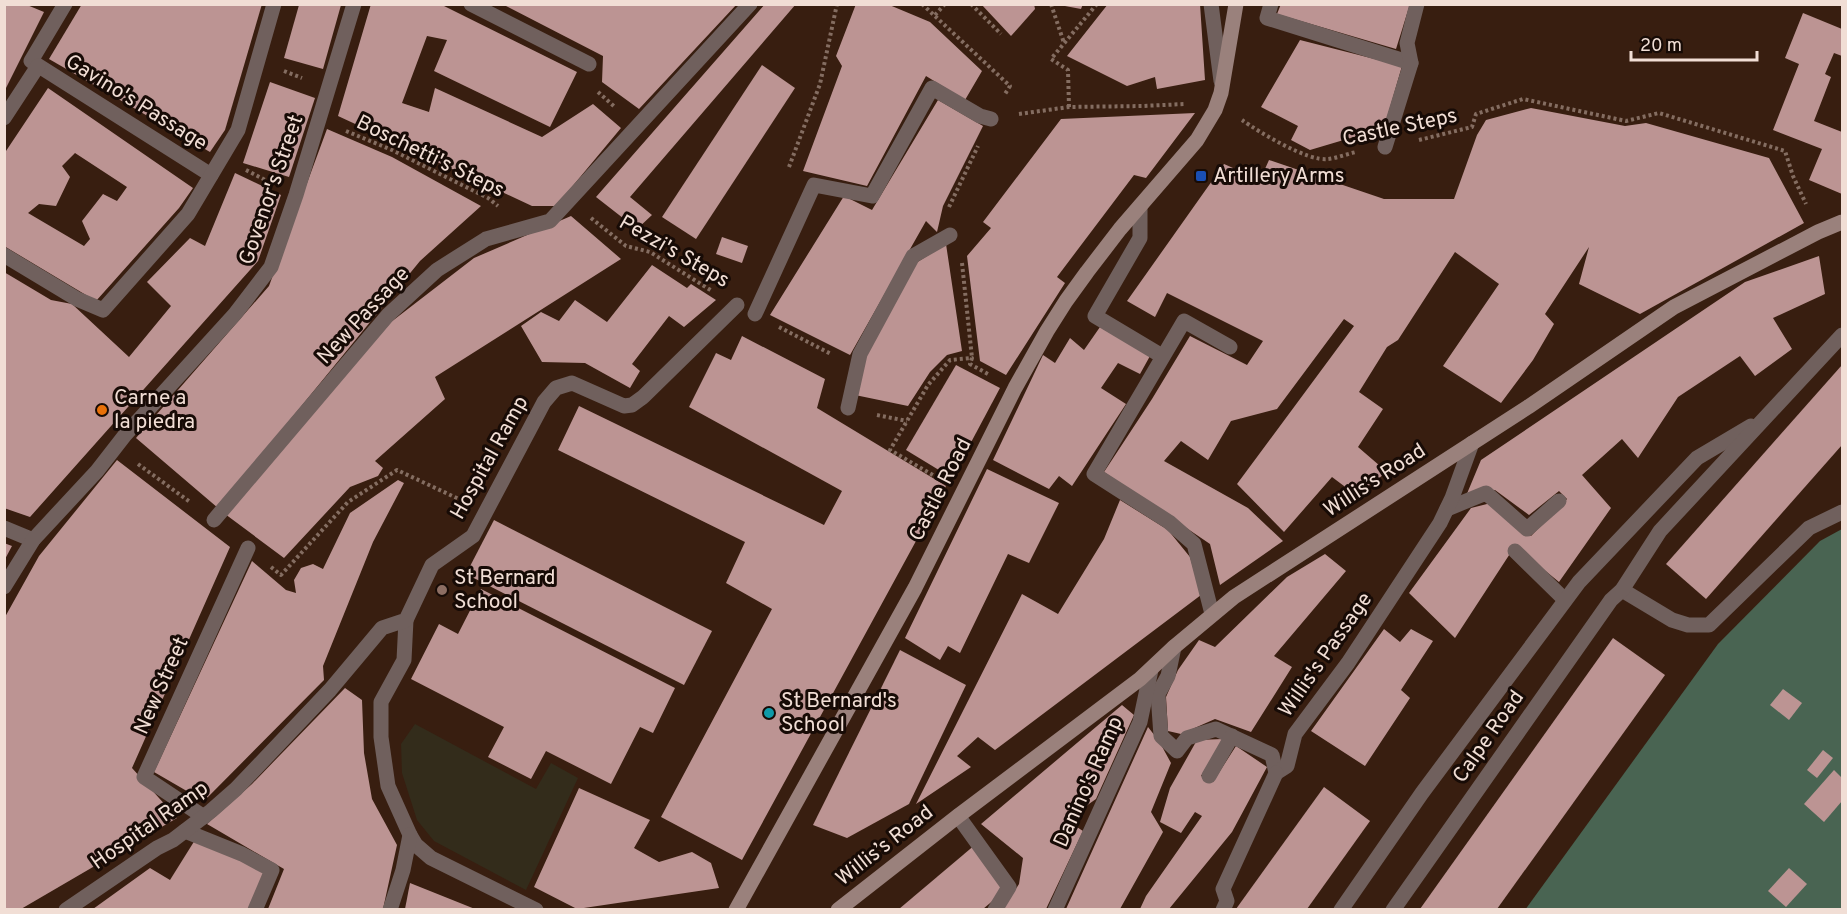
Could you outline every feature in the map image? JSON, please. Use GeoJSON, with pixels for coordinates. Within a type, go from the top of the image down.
{"type":"FeatureCollection","features":[{"type":"Feature","properties":{"kind":"street","name":"Gavino's Passage"},"geometry":{"type":"LineString","coordinates":[[64,4],[31,61],[211,175]]}},
{"type":"Feature","properties":{"kind":"street","name":"Gavino's Passage"},"geometry":{"type":"LineString","coordinates":[[4,255],[76,299],[103,310],[188,214],[238,129],[274,4]]}},
{"type":"Feature","properties":{"kind":"street","name":"Govenor's Street"},"geometry":{"type":"LineString","coordinates":[[4,587],[33,540],[97,471],[131,429],[254,291],[271,267],[296,195],[354,4]]}},
{"type":"Feature","properties":{"kind":"street"},"geometry":{"type":"LineString","coordinates":[[471,4],[589,64]]}},
{"type":"Feature","properties":{"kind":"street","name":"New Passage"},"geometry":{"type":"LineString","coordinates":[[214,520],[388,315],[437,270],[486,239],[550,221],[750,4]]}},
{"type":"Feature","properties":{"kind":"street"},"geometry":{"type":"LineString","coordinates":[[1211,4],[1221,84]]}},
{"type":"Feature","properties":{"kind":"street","name":"Castle Road"},"geometry":{"type":"LineString","coordinates":[[736,909],[915,588],[1021,379],[1059,311],[1109,243],[1197,140],[1216,106],[1236,4]]}},
{"type":"Feature","properties":{"kind":"street"},"geometry":{"type":"LineString","coordinates":[[1271,4],[1267,18],[1411,63]]}},
{"type":"Feature","properties":{"kind":"street"},"geometry":{"type":"LineString","coordinates":[[1385,147],[1411,63],[1407,43],[1417,4]]}},
{"type":"Feature","properties":{"kind":"street","name":"Gavino's Passage"},"geometry":{"type":"LineString","coordinates":[[4,118],[38,66]]}},
{"type":"Feature","properties":{"kind":"street"},"geometry":{"type":"LineString","coordinates":[[755,314],[814,185],[872,196],[932,88],[980,116],[991,119]]}},
{"type":"Feature","properties":{"kind":"street"},"geometry":{"type":"LineString","coordinates":[[1140,206],[1140,238],[1095,316],[1162,356]]}},
{"type":"Feature","properties":{"kind":"street","name":"Willis’s Road"},"geometry":{"type":"LineString","coordinates":[[838,909],[1140,679],[1234,597],[1472,443],[1674,307],[1818,232],[1842,222]]}},
{"type":"Feature","properties":{"kind":"street"},"geometry":{"type":"LineString","coordinates":[[848,408],[860,354],[913,256],[950,235]]}},
{"type":"Feature","properties":{"kind":"street","name":"Hospital Ramp"},"geometry":{"type":"LineString","coordinates":[[66,909],[204,817],[236,789],[282,742],[382,628],[406,620],[432,565],[472,536],[538,411],[556,388],[572,383],[624,406],[632,405],[737,305]]}},
{"type":"Feature","properties":{"kind":"street"},"geometry":{"type":"LineString","coordinates":[[1212,614],[1194,544],[1169,522],[1094,474],[1184,321],[1230,347]]}},
{"type":"Feature","properties":{"kind":"street","name":"Calpe Road"},"geometry":{"type":"LineString","coordinates":[[1393,909],[1611,600],[1622,590],[1660,531],[1842,335]]}},
{"type":"Feature","properties":{"kind":"street"},"geometry":{"type":"LineString","coordinates":[[1341,909],[1422,793],[1579,582],[1696,458],[1765,418]]}},
{"type":"Feature","properties":{"kind":"street","name":"Willis's Passage"},"geometry":{"type":"LineString","coordinates":[[1222,909],[1227,901],[1223,889],[1276,773],[1287,766],[1296,734],[1348,663],[1440,523],[1472,443]]}},
{"type":"Feature","properties":{"kind":"street"},"geometry":{"type":"LineString","coordinates":[[1447,509],[1486,493],[1527,529],[1559,501]]}},
{"type":"Feature","properties":{"kind":"street"},"geometry":{"type":"LineString","coordinates":[[1622,590],[1672,620],[1688,625],[1709,625],[1809,528],[1842,512]]}},
{"type":"Feature","properties":{"kind":"street"},"geometry":{"type":"LineString","coordinates":[[4,528],[33,540]]}},
{"type":"Feature","properties":{"kind":"street","name":"New Street"},"geometry":{"type":"LineString","coordinates":[[204,817],[144,777],[248,548]]}},
{"type":"Feature","properties":{"kind":"street"},"geometry":{"type":"LineString","coordinates":[[1515,551],[1565,600]]}},
{"type":"Feature","properties":{"kind":"street"},"geometry":{"type":"LineString","coordinates":[[406,620],[404,660],[381,702],[381,726],[388,786],[410,835],[416,845],[430,858],[536,909]]}},
{"type":"Feature","properties":{"kind":"street"},"geometry":{"type":"LineString","coordinates":[[1174,647],[1168,676],[1158,694],[1161,736],[1177,751],[1187,738],[1216,729],[1272,755],[1276,773]]}},
{"type":"Feature","properties":{"kind":"street","name":"Danino's Ramp"},"geometry":{"type":"LineString","coordinates":[[1055,909],[1140,722],[1151,669]]}},
{"type":"Feature","properties":{"kind":"street"},"geometry":{"type":"LineString","coordinates":[[1209,776],[1232,736]]}},
{"type":"Feature","properties":{"kind":"street","name":"Willis’s Road"},"geometry":{"type":"LineString","coordinates":[[958,816],[1009,887],[995,909]]}},
{"type":"Feature","properties":{"kind":"street"},"geometry":{"type":"LineString","coordinates":[[185,831],[242,854],[272,870],[255,909]]}},
{"type":"Feature","properties":{"kind":"street"},"geometry":{"type":"LineString","coordinates":[[390,909],[404,870],[410,835]]}},
{"type":"Feature","properties":{"kind":"path"},"geometry":{"type":"LineString","coordinates":[[787,172],[820,84],[837,4]]}},
{"type":"Feature","properties":{"kind":"path"},"geometry":{"type":"LineString","coordinates":[[922,4],[1010,86],[991,119],[946,213],[950,235],[959,244],[970,358],[950,360],[928,385],[890,450],[964,493]]}},
{"type":"Feature","properties":{"kind":"path"},"geometry":{"type":"LineString","coordinates":[[935,15],[945,4]]}},
{"type":"Feature","properties":{"kind":"path"},"geometry":{"type":"LineString","coordinates":[[971,4],[1000,34]]}},
{"type":"Feature","properties":{"kind":"path"},"geometry":{"type":"LineString","coordinates":[[1052,4],[1064,43]]}},
{"type":"Feature","properties":{"kind":"path"},"geometry":{"type":"LineString","coordinates":[[1069,106],[1068,70],[1051,59],[1097,4]]}},
{"type":"Feature","properties":{"kind":"path"},"geometry":{"type":"LineString","coordinates":[[258,61],[329,88]]}},
{"type":"Feature","properties":{"kind":"path"},"geometry":{"type":"LineString","coordinates":[[589,64],[583,79],[638,126]]}},
{"type":"Feature","properties":{"kind":"path","name":"Castle Steps"},"geometry":{"type":"LineString","coordinates":[[991,119],[1069,106],[1195,103],[1216,106],[1254,129],[1309,157],[1326,160],[1472,127],[1476,114],[1523,99],[1626,121],[1659,113],[1785,151],[1793,176],[1818,232]]}},
{"type":"Feature","properties":{"kind":"path","name":"Boschetti's Steps"},"geometry":{"type":"LineString","coordinates":[[319,120],[392,150],[488,198],[517,220],[523,228]]}},
{"type":"Feature","properties":{"kind":"path"},"geometry":{"type":"LineString","coordinates":[[221,158],[296,195]]}},
{"type":"Feature","properties":{"kind":"path","name":"Pezzi's Steps"},"geometry":{"type":"LineString","coordinates":[[569,201],[626,246],[650,252],[737,305]]}},
{"type":"Feature","properties":{"kind":"path"},"geometry":{"type":"LineString","coordinates":[[755,314],[838,357]]}},
{"type":"Feature","properties":{"kind":"path"},"geometry":{"type":"LineString","coordinates":[[848,408],[907,421]]}},
{"type":"Feature","properties":{"kind":"path"},"geometry":{"type":"LineString","coordinates":[[281,575],[348,502],[397,470],[485,512]]}},
{"type":"Feature","properties":{"kind":"shaded area"},"geometry":{"type":"Polygon","coordinates":[[[415,724],[536,789],[551,763],[578,778],[526,890],[434,841],[417,820],[402,773],[401,744],[415,724]]]}},
{"type":"Feature","properties":{"kind":"green space"},"geometry":{"type":"Polygon","coordinates":[[[1842,529],[1842,909],[1525,910],[1718,644],[1820,541],[1842,529]]]}},
{"type":"Feature","properties":{"kind":"building"},"geometry":{"type":"Polygon","coordinates":[[[82,4],[262,4],[225,130],[210,152],[49,59],[82,4]]]}},
{"type":"Feature","properties":{"kind":"building"},"geometry":{"type":"Polygon","coordinates":[[[371,4],[440,4],[577,72],[550,127],[434,71],[447,40],[427,36],[402,103],[429,112],[435,88],[542,137],[593,104],[621,128],[556,206],[532,206],[338,116],[371,4]]]}},
{"type":"Feature","properties":{"kind":"building"},"geometry":{"type":"Polygon","coordinates":[[[502,4],[737,4],[639,109],[602,82],[603,56],[502,4]]]}},
{"type":"Feature","properties":{"kind":"building"},"geometry":{"type":"Polygon","coordinates":[[[765,4],[796,4],[630,197],[652,215],[637,229],[596,197],[765,4]]]}},
{"type":"Feature","properties":{"kind":"building"},"geometry":{"type":"Polygon","coordinates":[[[856,4],[887,4],[930,22],[982,71],[965,100],[926,76],[867,186],[803,171],[842,66],[836,56],[856,4]]]}},
{"type":"Feature","properties":{"kind":"building"},"geometry":{"type":"Polygon","coordinates":[[[981,4],[1034,4],[1035,9],[1011,36],[981,4]]]}},
{"type":"Feature","properties":{"kind":"building"},"geometry":{"type":"Polygon","coordinates":[[[1064,4],[1083,4],[1081,9],[1064,4]]]}},
{"type":"Feature","properties":{"kind":"building"},"geometry":{"type":"Polygon","coordinates":[[[1108,4],[1200,4],[1205,80],[1157,89],[1155,77],[1127,86],[1067,56],[1108,4]]]}},
{"type":"Feature","properties":{"kind":"building"},"geometry":{"type":"Polygon","coordinates":[[[1281,4],[1410,4],[1396,49],[1277,14],[1281,4]]]}},
{"type":"Feature","properties":{"kind":"building"},"geometry":{"type":"Polygon","coordinates":[[[4,5],[27,5],[44,12],[4,92],[4,5]]]}},
{"type":"Feature","properties":{"kind":"building"},"geometry":{"type":"Polygon","coordinates":[[[299,5],[341,5],[323,69],[284,58],[299,5]]]}},
{"type":"Feature","properties":{"kind":"building"},"geometry":{"type":"Polygon","coordinates":[[[1803,13],[1842,29],[1842,56],[1834,53],[1825,74],[1831,77],[1814,121],[1842,132],[1842,194],[1809,180],[1822,149],[1773,130],[1799,64],[1785,58],[1803,13]]]}},
{"type":"Feature","properties":{"kind":"building"},"geometry":{"type":"Polygon","coordinates":[[[1300,40],[1402,66],[1384,128],[1310,150],[1291,140],[1298,126],[1261,107],[1300,40]]]}},
{"type":"Feature","properties":{"kind":"building"},"geometry":{"type":"Polygon","coordinates":[[[762,65],[795,88],[696,239],[662,217],[762,65]]]}},
{"type":"Feature","properties":{"kind":"building"},"geometry":{"type":"Polygon","coordinates":[[[270,82],[315,98],[289,177],[243,163],[270,82]]]}},
{"type":"Feature","properties":{"kind":"building"},"geometry":{"type":"Polygon","coordinates":[[[48,88],[193,188],[179,208],[96,301],[4,246],[4,154],[48,88]],[[75,153],[62,166],[70,177],[56,206],[39,204],[28,213],[84,246],[90,239],[82,221],[103,194],[117,201],[127,187],[75,153]]]}},
{"type":"Feature","properties":{"kind":"building"},"geometry":{"type":"Polygon","coordinates":[[[938,100],[983,126],[943,206],[937,232],[926,221],[850,355],[770,315],[844,196],[872,210],[938,100]]]}},
{"type":"Feature","properties":{"kind":"building"},"geometry":{"type":"Polygon","coordinates":[[[1531,108],[1625,126],[1646,123],[1769,158],[1804,223],[1640,314],[1579,284],[1589,247],[1545,314],[1554,324],[1533,360],[1501,403],[1443,366],[1499,284],[1455,252],[1398,340],[1387,347],[1359,392],[1383,409],[1358,447],[1387,472],[1356,495],[1332,477],[1284,532],[1237,484],[1354,326],[1344,319],[1277,409],[1231,421],[1208,460],[1181,441],[1164,461],[1248,508],[1283,541],[1220,585],[1210,544],[1104,472],[1190,336],[1247,365],[1263,341],[1167,293],[1155,317],[1127,301],[1224,164],[1260,180],[1269,160],[1384,199],[1454,199],[1477,135],[1486,120],[1531,108]]]}},
{"type":"Feature","properties":{"kind":"building"},"geometry":{"type":"Polygon","coordinates":[[[1195,113],[1146,178],[1134,175],[1057,277],[1065,283],[1006,375],[980,361],[967,256],[991,228],[983,222],[1061,119],[1195,113]]]}},
{"type":"Feature","properties":{"kind":"building"},"geometry":{"type":"Polygon","coordinates":[[[327,129],[392,157],[481,206],[420,261],[218,508],[136,438],[269,286],[327,129]]]}},
{"type":"Feature","properties":{"kind":"building"},"geometry":{"type":"Polygon","coordinates":[[[235,173],[281,195],[258,261],[30,517],[4,508],[4,272],[51,300],[72,304],[129,357],[171,306],[147,282],[190,238],[205,246],[235,173]]]}},
{"type":"Feature","properties":{"kind":"building"},"geometry":{"type":"Polygon","coordinates":[[[571,216],[621,259],[435,377],[445,399],[375,461],[383,468],[378,476],[350,487],[284,558],[225,514],[391,322],[474,258],[571,216]]]}},
{"type":"Feature","properties":{"kind":"building"},"geometry":{"type":"Polygon","coordinates":[[[722,237],[748,246],[742,263],[716,254],[722,237]]]}},
{"type":"Feature","properties":{"kind":"building"},"geometry":{"type":"Polygon","coordinates":[[[946,244],[962,351],[947,355],[930,372],[908,406],[855,395],[867,354],[916,263],[946,244]]]}},
{"type":"Feature","properties":{"kind":"building"},"geometry":{"type":"Polygon","coordinates":[[[1819,256],[1825,294],[1773,318],[1792,349],[1755,376],[1740,356],[1678,397],[1638,458],[1622,439],[1582,475],[1611,508],[1559,582],[1515,546],[1455,638],[1409,593],[1471,508],[1491,503],[1531,536],[1567,499],[1559,491],[1529,515],[1495,490],[1466,496],[1481,460],[1745,282],[1819,256]]]}},
{"type":"Feature","properties":{"kind":"building"},"geometry":{"type":"Polygon","coordinates":[[[652,265],[687,288],[691,284],[716,300],[684,327],[669,316],[632,364],[640,371],[630,388],[585,363],[542,362],[521,326],[541,312],[559,321],[575,300],[607,322],[652,265]]]}},
{"type":"Feature","properties":{"kind":"building"},"geometry":{"type":"Polygon","coordinates":[[[1100,327],[1150,356],[1140,374],[1118,363],[1101,388],[1126,404],[1072,486],[1059,476],[1049,489],[993,460],[1043,355],[1055,363],[1070,338],[1084,350],[1100,327]]]}},
{"type":"Feature","properties":{"kind":"building","name":"St Bernard's School"},"geometry":{"type":"Polygon","coordinates":[[[742,336],[825,379],[817,408],[946,486],[742,860],[661,817],[772,609],[726,583],[745,542],[558,450],[579,406],[824,525],[842,491],[689,407],[716,353],[731,360],[742,336]]]}},
{"type":"Feature","properties":{"kind":"building"},"geometry":{"type":"Polygon","coordinates":[[[956,365],[1000,388],[952,478],[906,450],[956,365]]]}},
{"type":"Feature","properties":{"kind":"building"},"geometry":{"type":"Polygon","coordinates":[[[1842,365],[1842,445],[1706,599],[1666,564],[1842,365]]]}},
{"type":"Feature","properties":{"kind":"building"},"geometry":{"type":"Polygon","coordinates":[[[117,460],[230,547],[132,768],[177,818],[21,909],[5,909],[5,617],[39,556],[117,460]]]}},
{"type":"Feature","properties":{"kind":"building"},"geometry":{"type":"Polygon","coordinates":[[[987,469],[1059,503],[1029,563],[1008,554],[960,653],[948,646],[940,660],[905,638],[987,469]]]}},
{"type":"Feature","properties":{"kind":"building"},"geometry":{"type":"Polygon","coordinates":[[[398,480],[404,483],[373,542],[323,666],[324,680],[204,801],[154,772],[252,561],[286,590],[296,593],[294,580],[301,568],[313,564],[323,569],[350,513],[398,480]]]}},
{"type":"Feature","properties":{"kind":"building"},"geometry":{"type":"Polygon","coordinates":[[[1120,500],[1168,530],[1190,557],[1201,595],[995,750],[978,737],[957,756],[971,767],[916,804],[1022,594],[1058,614],[1104,539],[1120,500]]]}},
{"type":"Feature","properties":{"kind":"building"},"geometry":{"type":"Polygon","coordinates":[[[494,520],[712,631],[684,685],[466,574],[494,520]]]}},
{"type":"Feature","properties":{"kind":"building"},"geometry":{"type":"Polygon","coordinates":[[[4,543],[12,546],[4,561],[4,543]]]}},
{"type":"Feature","properties":{"kind":"building"},"geometry":{"type":"Polygon","coordinates":[[[1325,554],[1346,571],[1274,656],[1292,667],[1251,732],[1215,719],[1181,734],[1168,731],[1166,697],[1178,670],[1199,640],[1215,647],[1287,577],[1325,554]]]}},
{"type":"Feature","properties":{"kind":"building"},"geometry":{"type":"Polygon","coordinates":[[[481,589],[675,688],[653,733],[640,727],[611,784],[546,751],[531,779],[488,757],[504,727],[411,679],[439,624],[458,634],[481,589]]]}},
{"type":"Feature","properties":{"kind":"building"},"geometry":{"type":"Polygon","coordinates":[[[1384,629],[1400,642],[1411,629],[1433,641],[1401,690],[1410,698],[1365,766],[1311,731],[1384,629]]]}},
{"type":"Feature","properties":{"kind":"building"},"geometry":{"type":"Polygon","coordinates":[[[1613,638],[1665,675],[1497,909],[1420,909],[1613,638]]]}},
{"type":"Feature","properties":{"kind":"building"},"geometry":{"type":"Polygon","coordinates":[[[900,650],[966,685],[909,804],[847,838],[813,825],[900,650]]]}},
{"type":"Feature","properties":{"kind":"building"},"geometry":{"type":"Polygon","coordinates":[[[345,688],[362,700],[364,753],[372,799],[397,845],[383,909],[268,909],[284,869],[207,824],[252,784],[345,688]]]}},
{"type":"Feature","properties":{"kind":"building"},"geometry":{"type":"Polygon","coordinates":[[[1783,689],[1802,703],[1789,720],[1770,705],[1783,689]]]}},
{"type":"Feature","properties":{"kind":"building"},"geometry":{"type":"Polygon","coordinates":[[[1122,705],[1134,715],[1096,799],[1066,820],[1083,831],[1046,909],[1003,909],[1019,884],[1023,858],[981,824],[1122,705]]]}},
{"type":"Feature","properties":{"kind":"building"},"geometry":{"type":"Polygon","coordinates":[[[1148,727],[1171,763],[1151,812],[1163,832],[1120,909],[1066,909],[1148,727]]]}},
{"type":"Feature","properties":{"kind":"building"},"geometry":{"type":"Polygon","coordinates":[[[1223,739],[1201,776],[1213,782],[1236,746],[1267,767],[1232,832],[1169,909],[1140,909],[1146,896],[1202,816],[1195,812],[1181,833],[1160,822],[1170,788],[1197,740],[1223,739]]]}},
{"type":"Feature","properties":{"kind":"building"},"geometry":{"type":"Polygon","coordinates":[[[1823,750],[1833,758],[1817,778],[1807,770],[1823,750]]]}},
{"type":"Feature","properties":{"kind":"building"},"geometry":{"type":"Polygon","coordinates":[[[1834,770],[1842,778],[1842,801],[1824,822],[1804,804],[1834,770]]]}},
{"type":"Feature","properties":{"kind":"building"},"geometry":{"type":"Polygon","coordinates":[[[1324,787],[1370,821],[1307,909],[1236,909],[1324,787]]]}},
{"type":"Feature","properties":{"kind":"building"},"geometry":{"type":"Polygon","coordinates":[[[579,788],[650,820],[634,848],[659,862],[692,852],[711,863],[719,888],[577,909],[534,887],[579,788]]]}},
{"type":"Feature","properties":{"kind":"building"},"geometry":{"type":"Polygon","coordinates":[[[195,840],[265,870],[249,909],[93,909],[150,868],[170,880],[195,840]]]}},
{"type":"Feature","properties":{"kind":"building"},"geometry":{"type":"Polygon","coordinates":[[[976,844],[1008,888],[983,909],[899,909],[976,844]]]}},
{"type":"Feature","properties":{"kind":"building"},"geometry":{"type":"Polygon","coordinates":[[[1789,868],[1807,884],[1786,907],[1768,891],[1789,868]]]}},
{"type":"Feature","properties":{"kind":"building"},"geometry":{"type":"Polygon","coordinates":[[[410,883],[475,909],[405,909],[410,883]]]}},
{"type":"Feature","properties":{"kind":"place","name":"Artillery Arms"},"geometry":{"type":"Point","coordinates":[1201,176]}},
{"type":"Feature","properties":{"kind":"place","name":"Carne a la piedra"},"geometry":{"type":"Point","coordinates":[102,410]}},
{"type":"Feature","properties":{"kind":"place","name":"St Bernard School"},"geometry":{"type":"Point","coordinates":[442,590]}},
{"type":"Feature","properties":{"kind":"place","name":"St Bernard's School"},"geometry":{"type":"Point","coordinates":[769,713]}}]}
